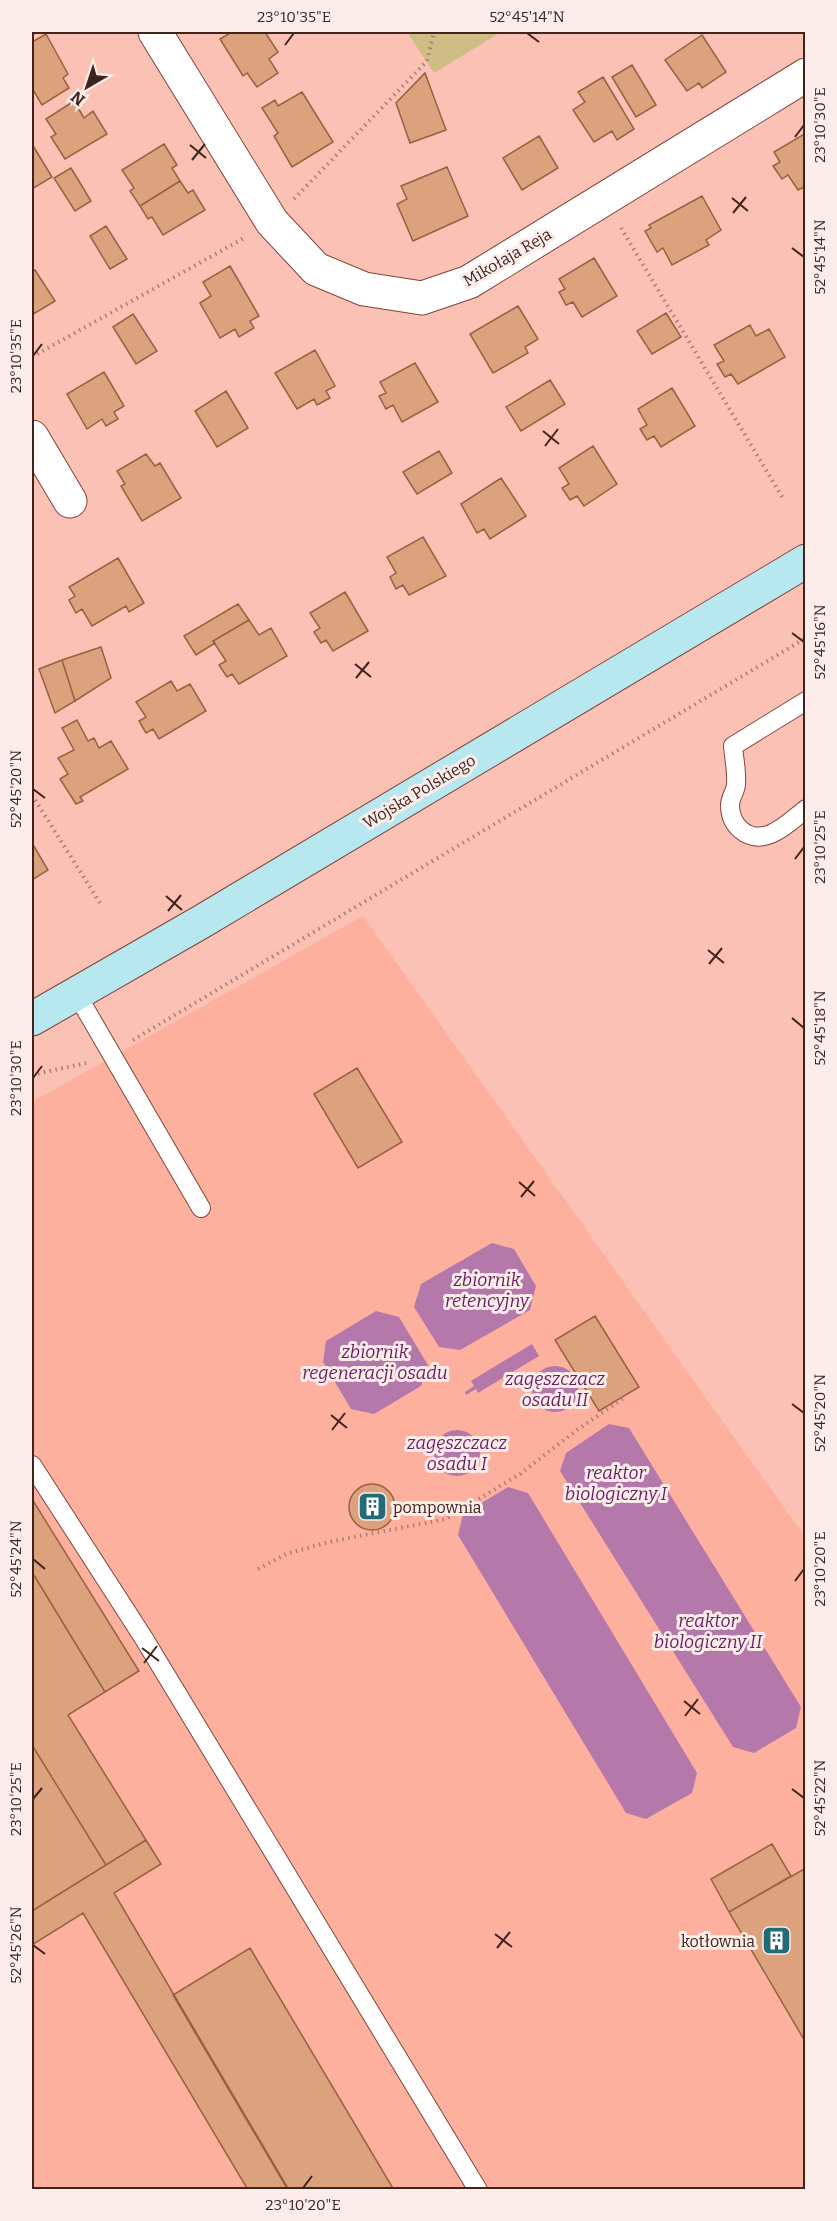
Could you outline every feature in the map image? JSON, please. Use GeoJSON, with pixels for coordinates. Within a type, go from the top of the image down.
{"type":"FeatureCollection","features":[{"type":"Feature","properties":{"kind":"main road","name":"Wojska Polskiego"},"geometry":{"type":"LineString","coordinates":[[32,1019],[225,908],[806,561]]}},
{"type":"Feature","properties":{"kind":"street","name":"Mikołaja Reja"},"geometry":{"type":"LineString","coordinates":[[155,32],[272,222],[316,269],[364,289],[422,298],[469,282],[806,75]]}},
{"type":"Feature","properties":{"kind":"street"},"geometry":{"type":"LineString","coordinates":[[32,437],[70,501]]}},
{"type":"Feature","properties":{"kind":"lane"},"geometry":{"type":"LineString","coordinates":[[806,700],[733,746],[737,786],[731,795],[730,806],[731,816],[736,825],[744,832],[764,837],[774,834],[806,809]]}},
{"type":"Feature","properties":{"kind":"lane"},"geometry":{"type":"LineString","coordinates":[[76,993],[201,1208]]}},
{"type":"Feature","properties":{"kind":"lane"},"geometry":{"type":"LineString","coordinates":[[32,1465],[143,1637],[478,2190]]}},
{"type":"Feature","properties":{"kind":"path"},"geometry":{"type":"LineString","coordinates":[[32,357],[272,222],[427,61],[434,32]]}},
{"type":"Feature","properties":{"kind":"path"},"geometry":{"type":"LineString","coordinates":[[604,199],[784,500]]}},
{"type":"Feature","properties":{"kind":"path"},"geometry":{"type":"LineString","coordinates":[[32,1075],[99,1060],[806,638]]}},
{"type":"Feature","properties":{"kind":"path"},"geometry":{"type":"LineString","coordinates":[[32,795],[100,903]]}},
{"type":"Feature","properties":{"kind":"path"},"geometry":{"type":"LineString","coordinates":[[258,1569],[286,1554],[329,1542],[446,1519],[520,1474],[625,1397]]}},
{"type":"Feature","properties":{"kind":"shaded area"},"geometry":{"type":"Polygon","coordinates":[[[407,32],[501,32],[434,73],[407,32]]]}},
{"type":"Feature","properties":{"kind":"shaded area"},"geometry":{"type":"Polygon","coordinates":[[[363,916],[805,1537],[805,2189],[32,2189],[32,1102],[363,916]]]}},
{"type":"Feature","properties":{"kind":"water","name":"zbiornik retencyjny"},"geometry":{"type":"Polygon","coordinates":[[[492,1243],[514,1249],[536,1286],[530,1310],[460,1350],[439,1347],[414,1307],[421,1284],[492,1243]]]}},
{"type":"Feature","properties":{"kind":"water","name":"zbiornik regeneracji osadu"},"geometry":{"type":"Polygon","coordinates":[[[376,1311],[399,1317],[428,1365],[421,1386],[374,1414],[351,1409],[323,1362],[326,1341],[376,1311]]]}},
{"type":"Feature","properties":{"kind":"water"},"geometry":{"type":"Polygon","coordinates":[[[532,1344],[539,1356],[478,1393],[476,1389],[466,1395],[465,1392],[474,1386],[471,1381],[532,1344]]]}},
{"type":"Feature","properties":{"kind":"water","name":"zagęszczacz osadu II"},"geometry":{"type":"Polygon","coordinates":[[[555,1366],[571,1373],[578,1389],[571,1405],[555,1412],[539,1405],[532,1389],[539,1373],[555,1366]]]}},
{"type":"Feature","properties":{"kind":"water"},"geometry":{"type":"Polygon","coordinates":[[[609,1424],[629,1428],[801,1707],[796,1728],[754,1753],[733,1747],[560,1471],[566,1453],[609,1424]]]}},
{"type":"Feature","properties":{"kind":"water","name":"zagęszczacz osadu I"},"geometry":{"type":"Polygon","coordinates":[[[457,1430],[473,1437],[480,1453],[473,1469],[457,1476],[441,1469],[434,1453],[441,1437],[457,1430]]]}},
{"type":"Feature","properties":{"kind":"water"},"geometry":{"type":"Polygon","coordinates":[[[508,1487],[528,1493],[697,1773],[692,1793],[646,1819],[626,1813],[458,1535],[463,1514],[508,1487]]]}},
{"type":"Feature","properties":{"kind":"building"},"geometry":{"type":"Polygon","coordinates":[[[232,32],[265,32],[278,52],[269,59],[278,73],[257,87],[247,73],[243,76],[220,39],[232,32]]]}},
{"type":"Feature","properties":{"kind":"building"},"geometry":{"type":"Polygon","coordinates":[[[46,34],[68,74],[63,78],[69,88],[42,105],[32,88],[32,42],[46,34]]]}},
{"type":"Feature","properties":{"kind":"building"},"geometry":{"type":"Polygon","coordinates":[[[702,35],[726,72],[702,88],[699,83],[687,91],[665,60],[702,35]]]}},
{"type":"Feature","properties":{"kind":"building"},"geometry":{"type":"Polygon","coordinates":[[[632,65],[656,105],[636,117],[612,77],[632,65]]]}},
{"type":"Feature","properties":{"kind":"building"},"geometry":{"type":"Polygon","coordinates":[[[425,73],[446,130],[410,143],[396,103],[425,73]]]}},
{"type":"Feature","properties":{"kind":"building"},"geometry":{"type":"Polygon","coordinates":[[[603,77],[634,129],[617,140],[612,131],[594,142],[573,110],[585,102],[578,92],[603,77]]]}},
{"type":"Feature","properties":{"kind":"building"},"geometry":{"type":"Polygon","coordinates":[[[302,92],[333,142],[292,167],[274,136],[278,133],[262,108],[275,100],[278,106],[302,92]]]}},
{"type":"Feature","properties":{"kind":"building"},"geometry":{"type":"Polygon","coordinates":[[[74,101],[84,118],[93,111],[107,134],[65,159],[51,137],[56,134],[46,119],[74,101]]]}},
{"type":"Feature","properties":{"kind":"building"},"geometry":{"type":"Polygon","coordinates":[[[806,133],[806,186],[798,190],[788,175],[782,179],[773,166],[780,162],[774,152],[806,133]]]}},
{"type":"Feature","properties":{"kind":"building"},"geometry":{"type":"Polygon","coordinates":[[[539,136],[558,168],[522,190],[503,158],[539,136]]]}},
{"type":"Feature","properties":{"kind":"building"},"geometry":{"type":"Polygon","coordinates":[[[32,144],[52,177],[32,189],[32,144]]]}},
{"type":"Feature","properties":{"kind":"building"},"geometry":{"type":"Polygon","coordinates":[[[164,144],[177,165],[172,168],[180,181],[140,206],[130,191],[134,188],[122,170],[164,144]]]}},
{"type":"Feature","properties":{"kind":"building"},"geometry":{"type":"Polygon","coordinates":[[[447,167],[468,216],[413,241],[397,204],[407,199],[401,186],[447,167]]]}},
{"type":"Feature","properties":{"kind":"building"},"geometry":{"type":"Polygon","coordinates":[[[71,168],[91,201],[75,211],[54,178],[71,168]]]}},
{"type":"Feature","properties":{"kind":"building"},"geometry":{"type":"Polygon","coordinates":[[[180,181],[188,193],[193,190],[205,210],[163,235],[152,217],[148,219],[140,206],[180,181]]]}},
{"type":"Feature","properties":{"kind":"building"},"geometry":{"type":"Polygon","coordinates":[[[702,196],[721,230],[706,240],[709,245],[672,265],[663,248],[657,252],[645,231],[651,228],[649,225],[702,196]]]}},
{"type":"Feature","properties":{"kind":"building"},"geometry":{"type":"Polygon","coordinates":[[[106,226],[127,259],[110,269],[90,236],[106,226]]]}},
{"type":"Feature","properties":{"kind":"building"},"geometry":{"type":"Polygon","coordinates":[[[594,258],[617,296],[582,317],[573,302],[566,305],[559,292],[565,289],[559,279],[594,258]]]}},
{"type":"Feature","properties":{"kind":"building"},"geometry":{"type":"Polygon","coordinates":[[[230,266],[259,316],[250,321],[254,328],[239,337],[235,329],[220,338],[200,303],[211,296],[203,282],[230,266]]]}},
{"type":"Feature","properties":{"kind":"building"},"geometry":{"type":"Polygon","coordinates":[[[35,270],[55,301],[32,315],[32,272],[35,270]]]}},
{"type":"Feature","properties":{"kind":"building"},"geometry":{"type":"Polygon","coordinates":[[[518,306],[538,339],[525,347],[528,353],[493,373],[470,334],[518,306]]]}},
{"type":"Feature","properties":{"kind":"building"},"geometry":{"type":"Polygon","coordinates":[[[666,313],[681,337],[652,354],[637,331],[666,313]]]}},
{"type":"Feature","properties":{"kind":"building"},"geometry":{"type":"Polygon","coordinates":[[[133,314],[157,351],[136,364],[113,327],[133,314]]]}},
{"type":"Feature","properties":{"kind":"building"},"geometry":{"type":"Polygon","coordinates":[[[750,325],[756,336],[769,329],[785,357],[738,384],[731,374],[725,377],[717,364],[724,361],[714,345],[750,325]]]}},
{"type":"Feature","properties":{"kind":"building"},"geometry":{"type":"Polygon","coordinates":[[[315,350],[335,386],[326,391],[330,398],[317,405],[314,399],[297,409],[275,373],[315,350]]]}},
{"type":"Feature","properties":{"kind":"building"},"geometry":{"type":"Polygon","coordinates":[[[415,363],[438,402],[402,422],[393,405],[386,409],[379,396],[386,393],[380,382],[415,363]]]}},
{"type":"Feature","properties":{"kind":"building"},"geometry":{"type":"Polygon","coordinates":[[[104,372],[124,406],[114,412],[118,419],[106,426],[102,419],[87,429],[67,394],[104,372]]]}},
{"type":"Feature","properties":{"kind":"building"},"geometry":{"type":"Polygon","coordinates":[[[550,380],[565,404],[521,431],[506,407],[550,380]]]}},
{"type":"Feature","properties":{"kind":"building"},"geometry":{"type":"Polygon","coordinates":[[[672,388],[695,426],[661,447],[654,436],[647,440],[640,429],[647,425],[638,409],[672,388]]]}},
{"type":"Feature","properties":{"kind":"building"},"geometry":{"type":"Polygon","coordinates":[[[226,391],[248,428],[217,447],[195,411],[226,391]]]}},
{"type":"Feature","properties":{"kind":"building"},"geometry":{"type":"Polygon","coordinates":[[[593,446],[617,484],[584,506],[577,496],[570,500],[562,488],[569,484],[559,468],[593,446]]]}},
{"type":"Feature","properties":{"kind":"building"},"geometry":{"type":"Polygon","coordinates":[[[439,451],[452,473],[417,494],[403,472],[439,451]]]}},
{"type":"Feature","properties":{"kind":"building"},"geometry":{"type":"Polygon","coordinates":[[[146,454],[155,466],[160,463],[181,498],[142,521],[121,486],[125,484],[117,471],[146,454]]]}},
{"type":"Feature","properties":{"kind":"building"},"geometry":{"type":"Polygon","coordinates":[[[501,478],[526,516],[490,539],[484,529],[477,533],[461,504],[501,478]]]}},
{"type":"Feature","properties":{"kind":"building"},"geometry":{"type":"Polygon","coordinates":[[[423,537],[446,576],[409,595],[403,585],[396,589],[390,577],[396,573],[387,557],[423,537]]]}},
{"type":"Feature","properties":{"kind":"building"},"geometry":{"type":"Polygon","coordinates":[[[118,558],[144,603],[129,612],[126,606],[92,626],[82,609],[76,613],[69,600],[75,596],[69,587],[118,558]]]}},
{"type":"Feature","properties":{"kind":"building"},"geometry":{"type":"Polygon","coordinates":[[[345,592],[368,631],[333,651],[326,640],[321,643],[314,632],[320,628],[310,613],[345,592]]]}},
{"type":"Feature","properties":{"kind":"building"},"geometry":{"type":"Polygon","coordinates":[[[238,604],[249,620],[213,641],[215,643],[196,655],[184,636],[238,604]]]}},
{"type":"Feature","properties":{"kind":"building"},"geometry":{"type":"Polygon","coordinates":[[[249,620],[259,635],[271,628],[287,656],[239,684],[232,674],[227,677],[219,665],[226,661],[213,641],[249,620]]]}},
{"type":"Feature","properties":{"kind":"building"},"geometry":{"type":"Polygon","coordinates":[[[101,647],[111,678],[75,701],[62,660],[101,647]]]}},
{"type":"Feature","properties":{"kind":"building"},"geometry":{"type":"Polygon","coordinates":[[[62,660],[75,701],[55,713],[39,669],[62,660]]]}},
{"type":"Feature","properties":{"kind":"building"},"geometry":{"type":"Polygon","coordinates":[[[171,681],[177,691],[190,684],[206,711],[159,739],[153,729],[146,733],[139,721],[146,717],[136,702],[171,681]]]}},
{"type":"Feature","properties":{"kind":"building"},"geometry":{"type":"Polygon","coordinates":[[[77,720],[88,741],[94,738],[99,748],[111,741],[128,769],[80,797],[83,801],[76,804],[60,779],[68,774],[58,758],[74,750],[62,728],[77,720]]]}},
{"type":"Feature","properties":{"kind":"building"},"geometry":{"type":"Polygon","coordinates":[[[32,843],[48,870],[32,880],[32,843]]]}},
{"type":"Feature","properties":{"kind":"building"},"geometry":{"type":"Polygon","coordinates":[[[357,1068],[402,1142],[358,1168],[314,1094],[357,1068]]]}},
{"type":"Feature","properties":{"kind":"building"},"geometry":{"type":"Polygon","coordinates":[[[595,1316],[639,1387],[599,1411],[555,1340],[595,1316]]]}},
{"type":"Feature","properties":{"kind":"building","name":"pompownia"},"geometry":{"type":"Polygon","coordinates":[[[372,1484],[388,1491],[395,1507],[388,1523],[372,1530],[356,1523],[349,1507],[356,1491],[372,1484]]]}},
{"type":"Feature","properties":{"kind":"building"},"geometry":{"type":"Polygon","coordinates":[[[32,1499],[139,1671],[105,1692],[32,1572],[32,1499]]]}},
{"type":"Feature","properties":{"kind":"building"},"geometry":{"type":"Polygon","coordinates":[[[32,1572],[105,1692],[68,1715],[146,1840],[106,1865],[32,1745],[32,1572]]]}},
{"type":"Feature","properties":{"kind":"building"},"geometry":{"type":"Polygon","coordinates":[[[32,1745],[106,1865],[32,1911],[32,1745]]]}},
{"type":"Feature","properties":{"kind":"building"},"geometry":{"type":"Polygon","coordinates":[[[146,1840],[161,1864],[114,1893],[289,2190],[248,2190],[83,1913],[32,1945],[32,1911],[146,1840]]]}},
{"type":"Feature","properties":{"kind":"building"},"geometry":{"type":"Polygon","coordinates":[[[772,1844],[791,1876],[729,1912],[711,1879],[772,1844]]]}},
{"type":"Feature","properties":{"kind":"building","name":"kotłownia"},"geometry":{"type":"Polygon","coordinates":[[[806,1868],[806,2043],[729,1912],[806,1868]]]}},
{"type":"Feature","properties":{"kind":"building"},"geometry":{"type":"Polygon","coordinates":[[[250,1948],[394,2190],[288,2190],[173,1995],[250,1948]]]}},
{"type":"Feature","properties":{"kind":"place","name":"pompownia"},"geometry":{"type":"Point","coordinates":[372,1507]}},
{"type":"Feature","properties":{"kind":"place","name":"kotłownia"},"geometry":{"type":"Point","coordinates":[776,1941]}},
{"type":"Feature","properties":{"kind":"water label","name":"reaktor biologiczny I"},"geometry":{"type":"Point","coordinates":[616,1483]}},
{"type":"Feature","properties":{"kind":"water label","name":"reaktor biologiczny II"},"geometry":{"type":"Point","coordinates":[708,1631]}}]}
